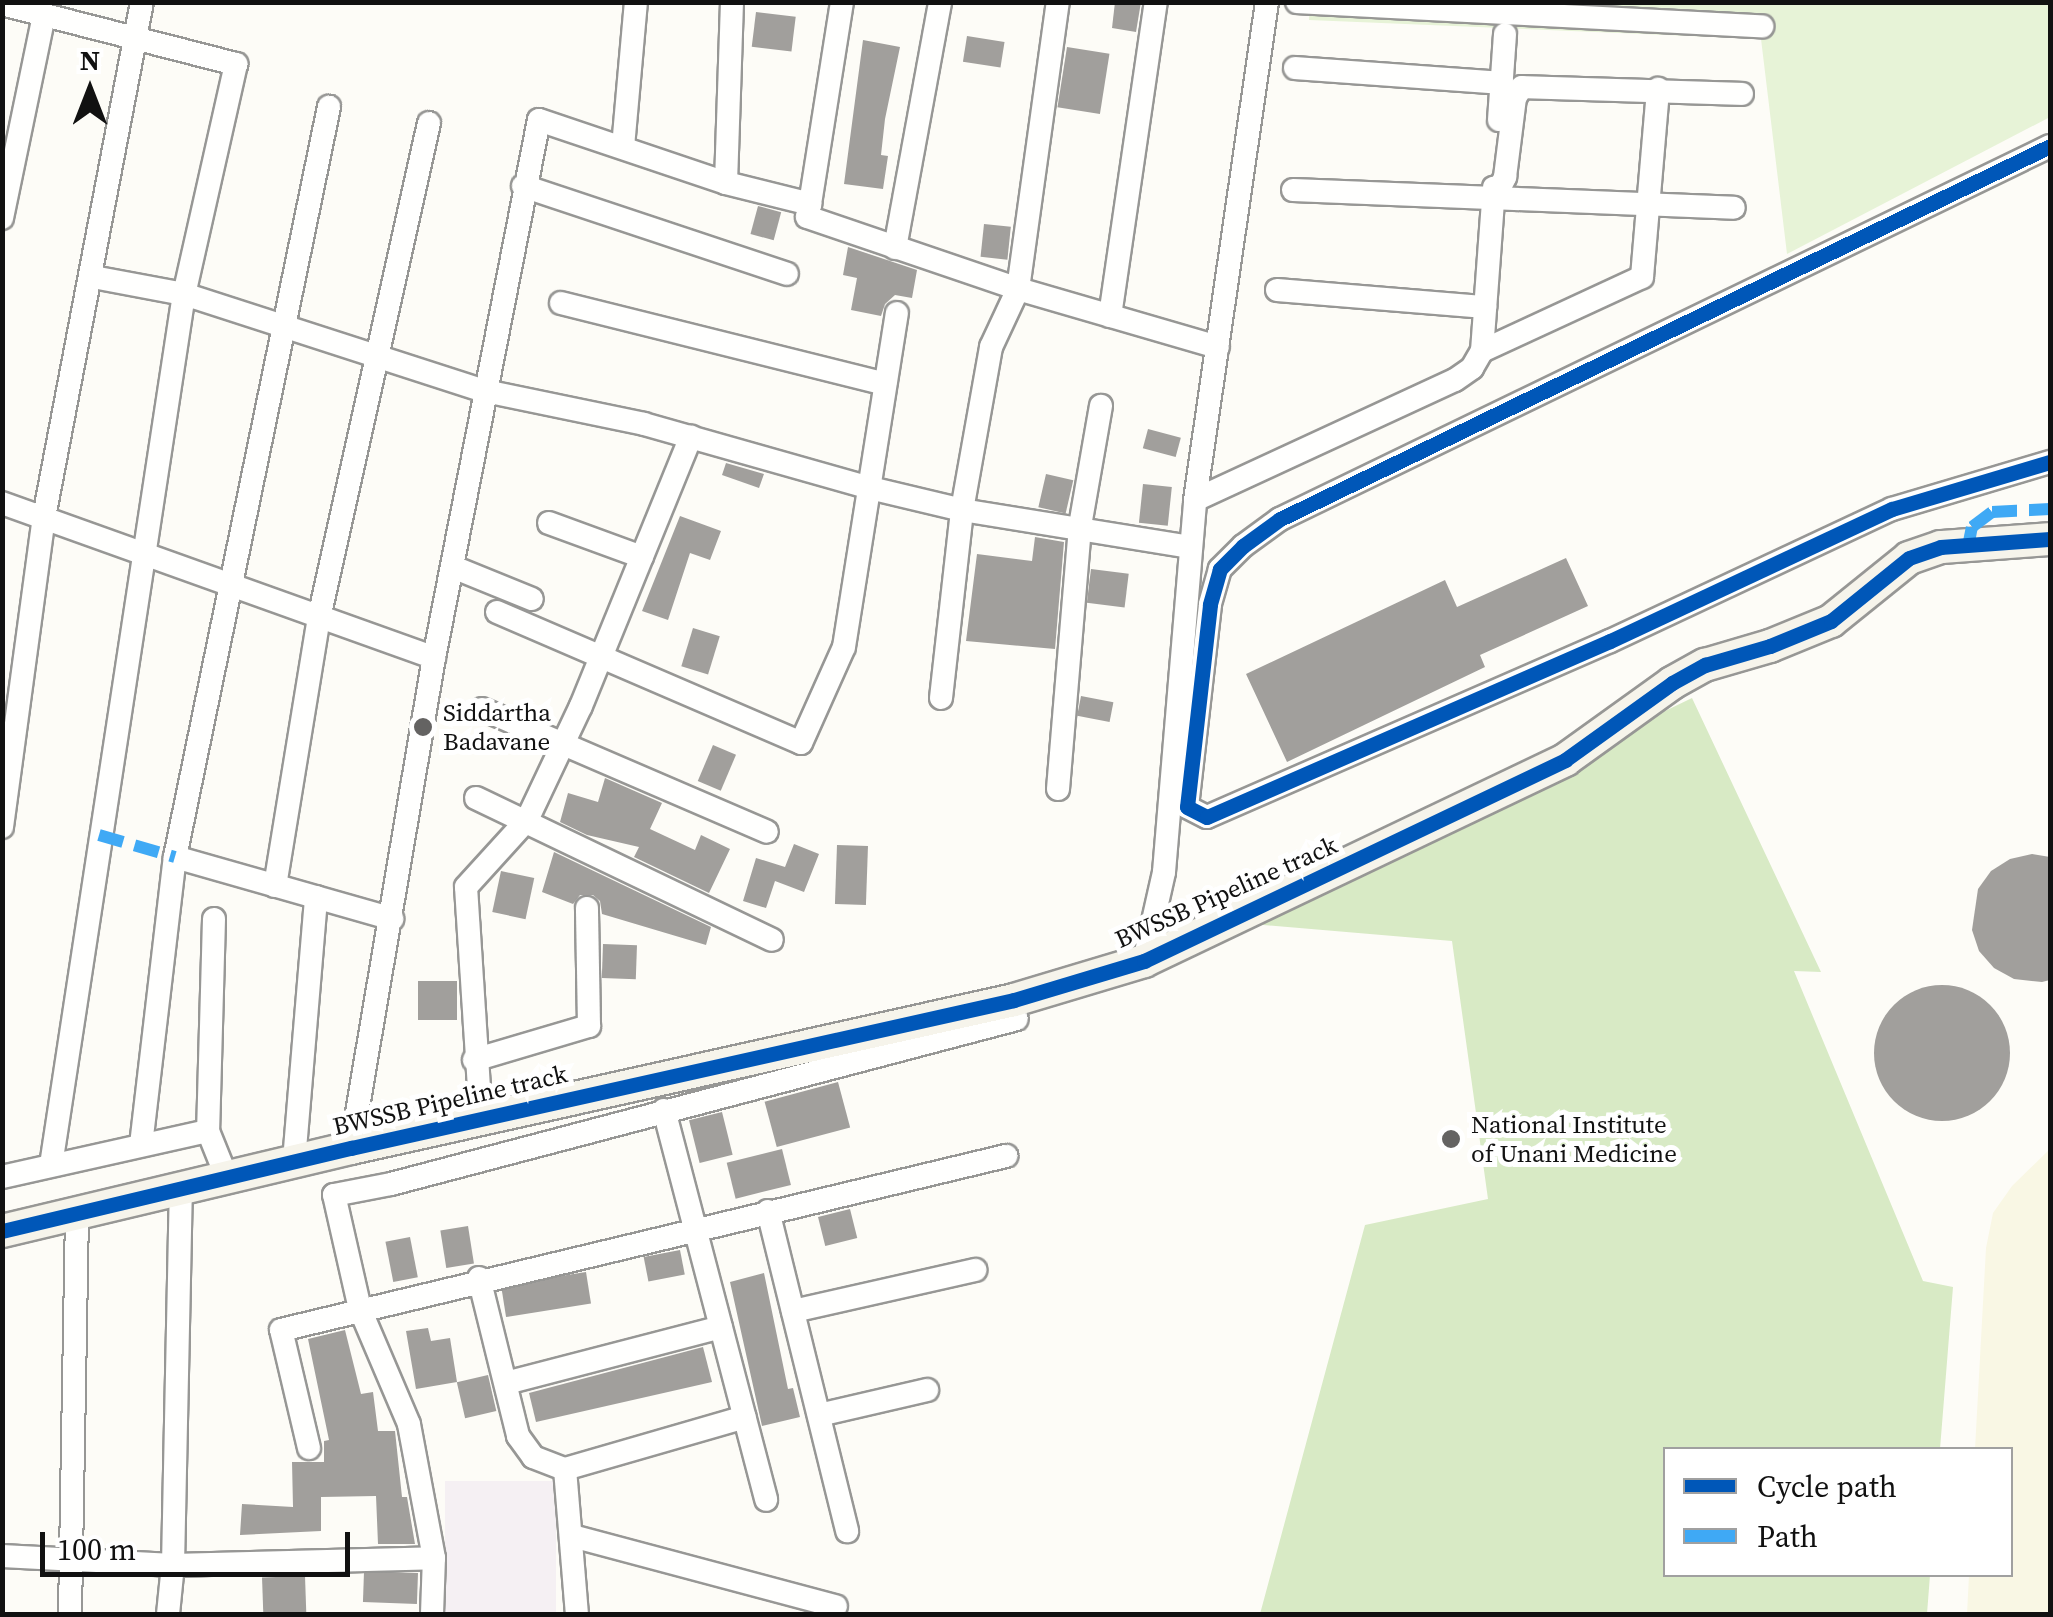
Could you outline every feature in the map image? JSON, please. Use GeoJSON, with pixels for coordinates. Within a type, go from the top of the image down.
{"type":"FeatureCollection","features":[{"type":"Feature","properties":{"kind":"street"},"geometry":{"type":"LineString","coordinates":[[2,827],[44,516],[93,277],[142,2]]}},
{"type":"Feature","properties":{"kind":"street"},"geometry":{"type":"LineString","coordinates":[[623,147],[636,2]]}},
{"type":"Feature","properties":{"kind":"street"},"geometry":{"type":"LineString","coordinates":[[726,183],[732,2]]}},
{"type":"Feature","properties":{"kind":"street"},"geometry":{"type":"LineString","coordinates":[[842,2],[808,217],[1018,289],[1218,347]]}},
{"type":"Feature","properties":{"kind":"street"},"geometry":{"type":"LineString","coordinates":[[895,248],[940,2]]}},
{"type":"Feature","properties":{"kind":"street"},"geometry":{"type":"LineString","coordinates":[[941,698],[962,510],[990,346],[1018,289],[1058,2]]}},
{"type":"Feature","properties":{"kind":"street"},"geometry":{"type":"LineString","coordinates":[[1110,316],[1156,2]]}},
{"type":"Feature","properties":{"kind":"street"},"geometry":{"type":"LineString","coordinates":[[1144,960],[1164,872],[1196,500],[1268,2]]}},
{"type":"Feature","properties":{"kind":"street"},"geometry":{"type":"LineString","coordinates":[[1297,2],[1762,26]]}},
{"type":"Feature","properties":{"kind":"street"},"geometry":{"type":"LineString","coordinates":[[2,4],[236,64],[184,294],[50,1165]]}},
{"type":"Feature","properties":{"kind":"street"},"geometry":{"type":"LineString","coordinates":[[2,218],[44,14]]}},
{"type":"Feature","properties":{"kind":"street"},"geometry":{"type":"LineString","coordinates":[[1196,500],[1454,380],[1472,368],[1482,351],[1505,34]]}},
{"type":"Feature","properties":{"kind":"street"},"geometry":{"type":"LineString","coordinates":[[1295,68],[1502,83]]}},
{"type":"Feature","properties":{"kind":"street"},"geometry":{"type":"LineString","coordinates":[[1494,198],[1505,177],[1515,98],[1522,86],[1742,94]]}},
{"type":"Feature","properties":{"kind":"street"},"geometry":{"type":"LineString","coordinates":[[1482,351],[1642,277],[1658,89]]}},
{"type":"Feature","properties":{"kind":"street"},"geometry":{"type":"LineString","coordinates":[[141,1145],[176,858],[329,107]]}},
{"type":"Feature","properties":{"kind":"street"},"geometry":{"type":"LineString","coordinates":[[391,1184],[365,1145],[392,919],[434,658],[523,186],[539,120],[726,183],[810,204]]}},
{"type":"Feature","properties":{"kind":"street"},"geometry":{"type":"LineString","coordinates":[[275,886],[319,618],[430,123]]}},
{"type":"Feature","properties":{"kind":"street"},"geometry":{"type":"LineString","coordinates":[[2050,146],[1280,518],[1243,546],[1220,569],[1210,605],[1187,807],[1207,817],[1610,640],[1892,508],[2050,462]]}},
{"type":"Feature","properties":{"kind":"street"},"geometry":{"type":"LineString","coordinates":[[523,186],[787,274]]}},
{"type":"Feature","properties":{"kind":"street"},"geometry":{"type":"LineString","coordinates":[[1292,190],[1734,208]]}},
{"type":"Feature","properties":{"kind":"street"},"geometry":{"type":"LineString","coordinates":[[93,277],[184,294],[377,360],[484,391],[690,437],[870,488],[962,510],[1080,526],[1191,547]]}},
{"type":"Feature","properties":{"kind":"street"},"geometry":{"type":"LineString","coordinates":[[1277,290],[1486,307]]}},
{"type":"Feature","properties":{"kind":"street"},"geometry":{"type":"LineString","coordinates":[[561,304],[885,384]]}},
{"type":"Feature","properties":{"kind":"street"},"geometry":{"type":"LineString","coordinates":[[497,612],[801,743],[844,648],[897,313]]}},
{"type":"Feature","properties":{"kind":"street"},"geometry":{"type":"LineString","coordinates":[[1058,789],[1080,526],[1101,406]]}},
{"type":"Feature","properties":{"kind":"street"},"geometry":{"type":"LineString","coordinates":[[481,1119],[474,1060],[466,887],[527,820],[564,745],[690,437]]}},
{"type":"Feature","properties":{"kind":"street"},"geometry":{"type":"LineString","coordinates":[[2,503],[143,550],[434,658]]}},
{"type":"Feature","properties":{"kind":"street"},"geometry":{"type":"LineString","coordinates":[[549,523],[642,557]]}},
{"type":"Feature","properties":{"kind":"street","name":"BWSSB Pipeline track"},"geometry":{"type":"LineString","coordinates":[[2,1232],[294,1161],[1014,1000],[1144,960],[1565,760],[1705,664],[1770,646],[1831,621],[1909,558],[1941,547],[2050,538]]}},
{"type":"Feature","properties":{"kind":"street"},"geometry":{"type":"LineString","coordinates":[[453,567],[532,600]]}},
{"type":"Feature","properties":{"kind":"street"},"geometry":{"type":"LineString","coordinates":[[482,710],[768,832]]}},
{"type":"Feature","properties":{"kind":"street"},"geometry":{"type":"LineString","coordinates":[[476,798],[772,940]]}},
{"type":"Feature","properties":{"kind":"street"},"geometry":{"type":"LineString","coordinates":[[176,858],[392,919]]}},
{"type":"Feature","properties":{"kind":"street"},"geometry":{"type":"LineString","coordinates":[[294,1161],[316,898]]}},
{"type":"Feature","properties":{"kind":"street"},"geometry":{"type":"LineString","coordinates":[[474,1060],[590,1026],[587,908]]}},
{"type":"Feature","properties":{"kind":"street"},"geometry":{"type":"LineString","coordinates":[[214,920],[208,1131],[227,1178]]}},
{"type":"Feature","properties":{"kind":"street"},"geometry":{"type":"LineString","coordinates":[[432,1614],[434,1558],[409,1424],[360,1309],[334,1195],[391,1184],[1017,1019]]}},
{"type":"Feature","properties":{"kind":"street"},"geometry":{"type":"LineString","coordinates":[[664,1110],[766,1500]]}},
{"type":"Feature","properties":{"kind":"street"},"geometry":{"type":"LineString","coordinates":[[2,1177],[208,1131]]}},
{"type":"Feature","properties":{"kind":"street"},"geometry":{"type":"LineString","coordinates":[[309,1448],[281,1330],[479,1278],[1006,1156]]}},
{"type":"Feature","properties":{"kind":"street"},"geometry":{"type":"LineString","coordinates":[[168,1614],[173,1565],[181,1190]]}},
{"type":"Feature","properties":{"kind":"street"},"geometry":{"type":"LineString","coordinates":[[768,1211],[847,1531]]}},
{"type":"Feature","properties":{"kind":"street"},"geometry":{"type":"LineString","coordinates":[[70,1614],[74,1560],[77,1213]]}},
{"type":"Feature","properties":{"kind":"street"},"geometry":{"type":"LineString","coordinates":[[793,1311],[976,1270]]}},
{"type":"Feature","properties":{"kind":"street"},"geometry":{"type":"LineString","coordinates":[[479,1278],[522,1445],[533,1456],[565,1469],[745,1417]]}},
{"type":"Feature","properties":{"kind":"street"},"geometry":{"type":"LineString","coordinates":[[506,1383],[722,1327]]}},
{"type":"Feature","properties":{"kind":"street"},"geometry":{"type":"LineString","coordinates":[[818,1415],[927,1390]]}},
{"type":"Feature","properties":{"kind":"street"},"geometry":{"type":"LineString","coordinates":[[565,1469],[577,1614]]}},
{"type":"Feature","properties":{"kind":"street"},"geometry":{"type":"LineString","coordinates":[[572,1536],[836,1606]]}},
{"type":"Feature","properties":{"kind":"street"},"geometry":{"type":"LineString","coordinates":[[2,1556],[173,1565],[434,1558]]}},
{"type":"Feature","properties":{"kind":"shaded area"},"geometry":{"type":"Polygon","coordinates":[[[2050,1149],[2050,1614],[1967,1614],[1969,1577],[2013,1577],[2013,1447],[1975,1447],[1986,1248],[1993,1213],[2012,1186],[2050,1149]]]}},
{"type":"Feature","properties":{"kind":"shaded area"},"geometry":{"type":"Polygon","coordinates":[[[445,1481],[556,1481],[556,1614],[445,1614],[445,1481]]]}},
{"type":"Feature","properties":{"kind":"green space"},"geometry":{"type":"Polygon","coordinates":[[[1310,2],[2050,3],[2050,117],[1787,254],[1761,39],[1309,20],[1310,2]]]}},
{"type":"Feature","properties":{"kind":"green space"},"geometry":{"type":"Polygon","coordinates":[[[1692,698],[1821,972],[1794,971],[1923,1281],[1953,1287],[1940,1447],[1663,1447],[1663,1577],[1930,1577],[1927,1614],[1260,1614],[1365,1225],[1488,1199],[1452,941],[1228,922],[1692,698]]]}},
{"type":"Feature","properties":{"kind":"building"},"geometry":{"type":"Polygon","coordinates":[[[1115,2],[1141,2],[1136,32],[1112,28],[1115,2]]]}},
{"type":"Feature","properties":{"kind":"building"},"geometry":{"type":"Polygon","coordinates":[[[756,12],[796,17],[791,52],[752,47],[756,12]]]}},
{"type":"Feature","properties":{"kind":"building"},"geometry":{"type":"Polygon","coordinates":[[[967,36],[1005,42],[1000,68],[963,62],[967,36]]]}},
{"type":"Feature","properties":{"kind":"building"},"geometry":{"type":"Polygon","coordinates":[[[863,40],[900,47],[885,119],[881,155],[888,156],[883,189],[844,184],[863,40]]]}},
{"type":"Feature","properties":{"kind":"building"},"geometry":{"type":"Polygon","coordinates":[[[1067,47],[1109,54],[1100,114],[1057,107],[1067,47]]]}},
{"type":"Feature","properties":{"kind":"building"},"geometry":{"type":"Polygon","coordinates":[[[758,206],[781,212],[774,240],[750,234],[758,206]]]}},
{"type":"Feature","properties":{"kind":"building"},"geometry":{"type":"Polygon","coordinates":[[[984,224],[1011,227],[1007,260],[981,257],[984,224]]]}},
{"type":"Feature","properties":{"kind":"building"},"geometry":{"type":"Polygon","coordinates":[[[848,247],[917,270],[912,298],[895,295],[885,304],[881,316],[851,310],[857,278],[843,275],[848,247]]]}},
{"type":"Feature","properties":{"kind":"building"},"geometry":{"type":"Polygon","coordinates":[[[1148,429],[1181,438],[1176,457],[1143,448],[1148,429]]]}},
{"type":"Feature","properties":{"kind":"building"},"geometry":{"type":"Polygon","coordinates":[[[726,463],[764,474],[759,488],[722,475],[726,463]]]}},
{"type":"Feature","properties":{"kind":"building"},"geometry":{"type":"Polygon","coordinates":[[[1046,474],[1073,480],[1066,513],[1038,507],[1046,474]]]}},
{"type":"Feature","properties":{"kind":"building"},"geometry":{"type":"Polygon","coordinates":[[[1143,484],[1172,487],[1168,526],[1139,523],[1143,484]]]}},
{"type":"Feature","properties":{"kind":"building"},"geometry":{"type":"Polygon","coordinates":[[[680,516],[721,531],[710,560],[690,553],[668,620],[642,611],[680,516]]]}},
{"type":"Feature","properties":{"kind":"building"},"geometry":{"type":"Polygon","coordinates":[[[1035,537],[1064,542],[1055,649],[966,641],[977,554],[1032,561],[1035,537]]]}},
{"type":"Feature","properties":{"kind":"building"},"geometry":{"type":"Polygon","coordinates":[[[1566,558],[1588,606],[1480,655],[1485,667],[1287,762],[1246,674],[1445,580],[1457,607],[1566,558]]]}},
{"type":"Feature","properties":{"kind":"building"},"geometry":{"type":"Polygon","coordinates":[[[1091,569],[1129,574],[1125,607],[1087,603],[1091,569]]]}},
{"type":"Feature","properties":{"kind":"building"},"geometry":{"type":"Polygon","coordinates":[[[693,628],[720,636],[708,674],[681,666],[693,628]]]}},
{"type":"Feature","properties":{"kind":"building"},"geometry":{"type":"Polygon","coordinates":[[[1081,696],[1113,702],[1110,722],[1077,716],[1081,696]]]}},
{"type":"Feature","properties":{"kind":"building"},"geometry":{"type":"Polygon","coordinates":[[[713,745],[736,755],[721,791],[698,781],[713,745]]]}},
{"type":"Feature","properties":{"kind":"building"},"geometry":{"type":"Polygon","coordinates":[[[605,778],[662,803],[650,829],[695,850],[701,835],[730,849],[709,893],[634,857],[639,847],[587,835],[560,822],[568,793],[598,802],[605,778]]]}},
{"type":"Feature","properties":{"kind":"building"},"geometry":{"type":"Polygon","coordinates":[[[794,844],[819,854],[804,892],[775,881],[766,908],[743,901],[756,858],[785,867],[794,844]]]}},
{"type":"Feature","properties":{"kind":"building"},"geometry":{"type":"Polygon","coordinates":[[[837,845],[868,846],[866,905],[835,904],[837,845]]]}},
{"type":"Feature","properties":{"kind":"building"},"geometry":{"type":"Polygon","coordinates":[[[554,852],[711,927],[706,945],[602,914],[600,901],[593,895],[580,895],[573,904],[542,892],[554,852]]]}},
{"type":"Feature","properties":{"kind":"building"},"geometry":{"type":"Polygon","coordinates":[[[2032,854],[2050,857],[2050,980],[2042,982],[2014,979],[1994,968],[1979,951],[1972,930],[1978,889],[1991,871],[2010,859],[2032,854]]]}},
{"type":"Feature","properties":{"kind":"building"},"geometry":{"type":"Polygon","coordinates":[[[501,871],[534,878],[526,919],[492,912],[501,871]]]}},
{"type":"Feature","properties":{"kind":"building"},"geometry":{"type":"Polygon","coordinates":[[[603,944],[637,945],[636,979],[602,978],[603,944]]]}},
{"type":"Feature","properties":{"kind":"building"},"geometry":{"type":"Polygon","coordinates":[[[418,981],[457,981],[457,1020],[418,1020],[418,981]]]}},
{"type":"Feature","properties":{"kind":"building"},"geometry":{"type":"Polygon","coordinates":[[[1942,985],[1968,991],[1990,1005],[2004,1027],[2010,1053],[2004,1079],[1990,1101],[1968,1115],[1942,1121],[1916,1115],[1894,1101],[1880,1079],[1874,1053],[1880,1027],[1894,1005],[1916,991],[1942,985]]]}},
{"type":"Feature","properties":{"kind":"building"},"geometry":{"type":"Polygon","coordinates":[[[838,1082],[850,1127],[777,1147],[765,1102],[838,1082]]]}},
{"type":"Feature","properties":{"kind":"building"},"geometry":{"type":"Polygon","coordinates":[[[722,1112],[733,1155],[700,1163],[689,1120],[722,1112]]]}},
{"type":"Feature","properties":{"kind":"building"},"geometry":{"type":"Polygon","coordinates":[[[782,1149],[791,1185],[736,1199],[727,1163],[782,1149]]]}},
{"type":"Feature","properties":{"kind":"building"},"geometry":{"type":"Polygon","coordinates":[[[850,1209],[857,1238],[825,1246],[818,1217],[850,1209]]]}},
{"type":"Feature","properties":{"kind":"building"},"geometry":{"type":"Polygon","coordinates":[[[468,1226],[474,1264],[446,1268],[440,1230],[468,1226]]]}},
{"type":"Feature","properties":{"kind":"building"},"geometry":{"type":"Polygon","coordinates":[[[410,1237],[418,1277],[393,1282],[385,1242],[410,1237]]]}},
{"type":"Feature","properties":{"kind":"building"},"geometry":{"type":"Polygon","coordinates":[[[680,1250],[685,1275],[648,1282],[644,1257],[680,1250]]]}},
{"type":"Feature","properties":{"kind":"building"},"geometry":{"type":"Polygon","coordinates":[[[586,1272],[591,1304],[506,1317],[501,1285],[586,1272]]]}},
{"type":"Feature","properties":{"kind":"building"},"geometry":{"type":"Polygon","coordinates":[[[764,1273],[788,1389],[793,1388],[800,1417],[762,1426],[730,1282],[764,1273]]]}},
{"type":"Feature","properties":{"kind":"building"},"geometry":{"type":"Polygon","coordinates":[[[428,1328],[431,1341],[450,1338],[457,1382],[416,1389],[406,1331],[428,1328]]]}},
{"type":"Feature","properties":{"kind":"building"},"geometry":{"type":"Polygon","coordinates":[[[345,1330],[361,1394],[373,1392],[378,1431],[395,1431],[402,1497],[407,1497],[415,1544],[378,1544],[376,1496],[321,1497],[321,1531],[240,1535],[242,1504],[293,1507],[292,1462],[324,1462],[324,1441],[329,1440],[308,1339],[345,1330]]]}},
{"type":"Feature","properties":{"kind":"building"},"geometry":{"type":"Polygon","coordinates":[[[703,1347],[712,1382],[536,1422],[529,1393],[703,1347]]]}},
{"type":"Feature","properties":{"kind":"building"},"geometry":{"type":"Polygon","coordinates":[[[488,1375],[496,1411],[465,1418],[457,1382],[488,1375]]]}},
{"type":"Feature","properties":{"kind":"building"},"geometry":{"type":"Polygon","coordinates":[[[364,1571],[418,1573],[417,1604],[363,1602],[364,1571]]]}},
{"type":"Feature","properties":{"kind":"building"},"geometry":{"type":"Polygon","coordinates":[[[305,1576],[306,1614],[263,1614],[262,1578],[305,1576]]]}},
{"type":"Feature","properties":{"kind":"marked path"},"geometry":{"type":"LineString","coordinates":[[1968,547],[1972,527],[1992,512],[2050,509]]}},
{"type":"Feature","properties":{"kind":"marked path"},"geometry":{"type":"LineString","coordinates":[[99,835],[175,857]]}},
{"type":"Feature","properties":{"kind":"cycle path"},"geometry":{"type":"LineString","coordinates":[[2050,146],[1280,519],[1243,546],[1220,569],[1210,605],[1187,807],[1207,817],[1610,641],[1892,509],[2050,462]]}},
{"type":"Feature","properties":{"kind":"cycle path"},"geometry":{"type":"LineString","coordinates":[[2,1231],[351,1148],[1014,1000],[1144,961],[1565,760],[1672,683],[1705,665],[1770,646],[1831,621],[1909,558],[1941,547],[2050,539]]}},
{"type":"Feature","properties":{"kind":"place","name":"Siddartha Badavane"},"geometry":{"type":"Point","coordinates":[423,727]}},
{"type":"Feature","properties":{"kind":"place","name":"National Institute of Unani Medicine"},"geometry":{"type":"Point","coordinates":[1451,1139]}}]}
